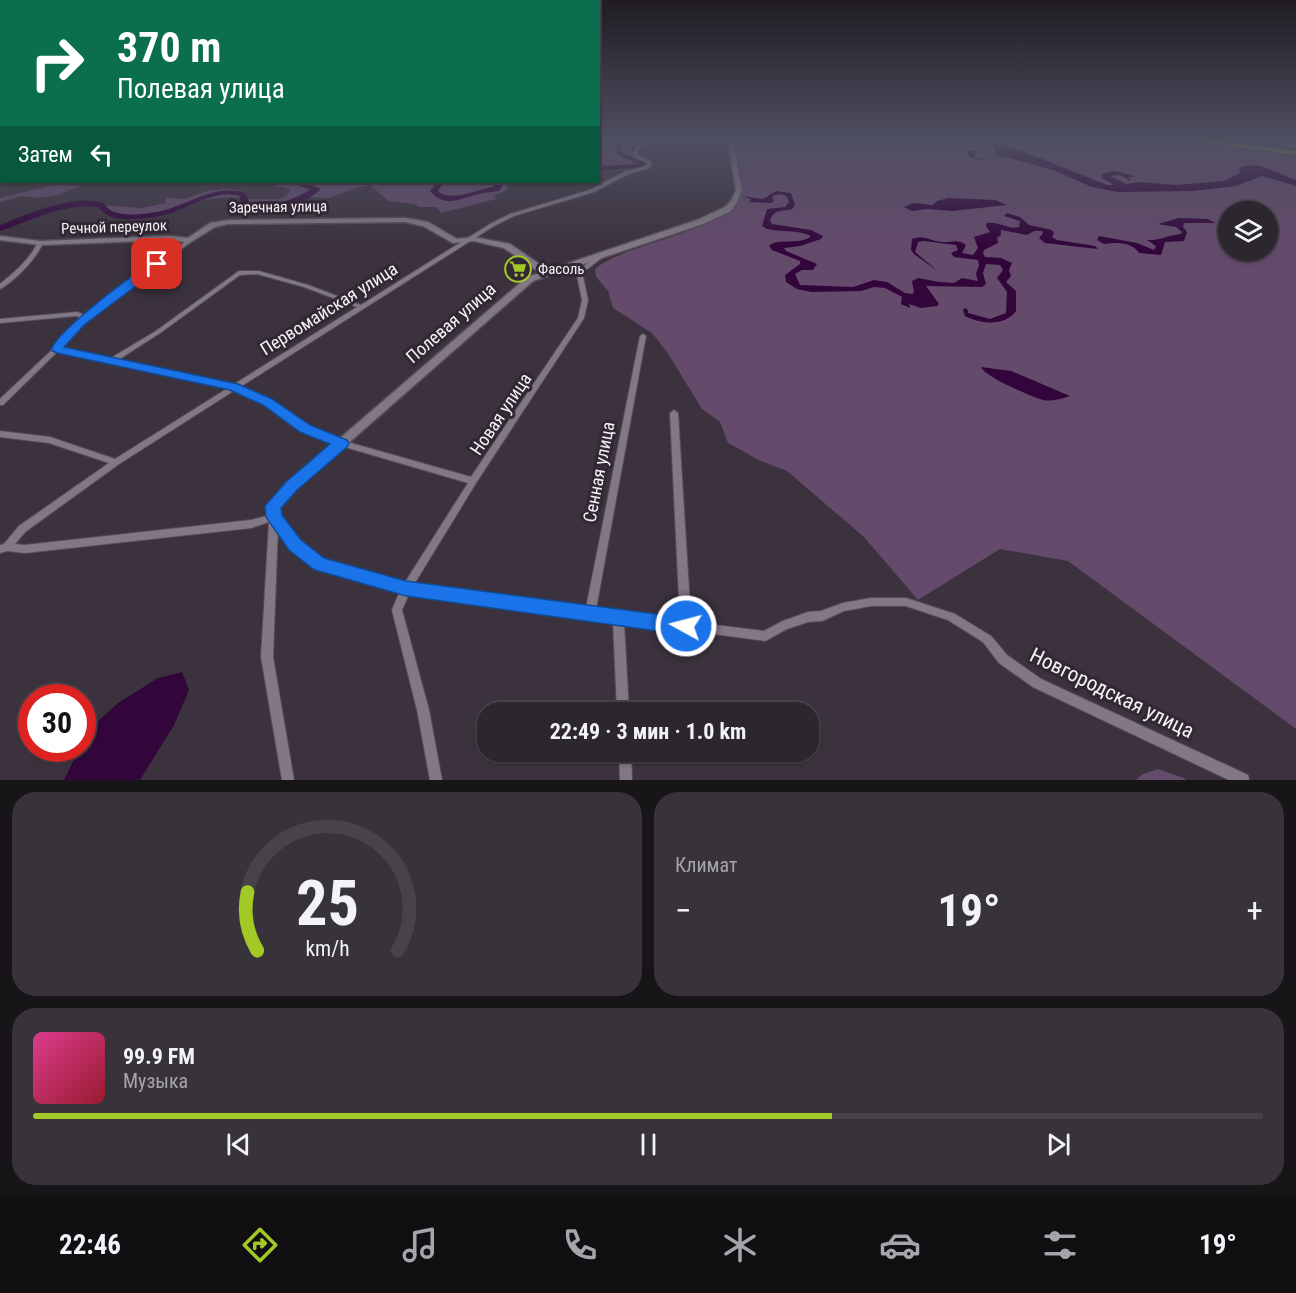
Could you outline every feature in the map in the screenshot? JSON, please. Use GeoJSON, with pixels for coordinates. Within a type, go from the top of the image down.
{"type":"FeatureCollection","features":[{"type":"Feature","properties":{"kind":"street","name":"Первомайская улица"},"geometry":{"type":"LineString","coordinates":[[3,548],[22,529],[116,462],[441,256],[474,239],[492,225],[512,215],[592,191],[623,174]]}},
{"type":"Feature","properties":{"kind":"street","name":"Полевая улица"},"geometry":{"type":"LineString","coordinates":[[274,517],[273,506],[292,486],[518,287],[546,273],[700,222],[732,206],[739,190],[736,174]]}},
{"type":"Feature","properties":{"kind":"street","name":"Заречная улица"},"geometry":{"type":"LineString","coordinates":[[0,403],[57,350],[58,344],[85,318],[213,225],[228,222],[369,220],[415,222],[434,228],[456,241],[474,239],[516,250],[546,273]]}},
{"type":"Feature","properties":{"kind":"street","name":"Речной переулок"},"geometry":{"type":"LineString","coordinates":[[0,238],[40,243],[170,238],[189,241]]}},
{"type":"Feature","properties":{"kind":"street","name":"Речной переулок"},"geometry":{"type":"LineString","coordinates":[[0,287],[39,248],[40,243]]}},
{"type":"Feature","properties":{"kind":"street","name":"Новая улица"},"geometry":{"type":"LineString","coordinates":[[436,780],[423,710],[398,610],[406,589],[473,481],[581,318],[585,300],[580,276],[584,269],[601,256]]}},
{"type":"Feature","properties":{"kind":"street"},"geometry":{"type":"LineString","coordinates":[[112,361],[158,332],[239,273],[257,272],[306,286],[362,307]]}},
{"type":"Feature","properties":{"kind":"street"},"geometry":{"type":"LineString","coordinates":[[0,321],[77,314],[85,318]]}},
{"type":"Feature","properties":{"kind":"street","name":"Сенная улица"},"geometry":{"type":"LineString","coordinates":[[590,614],[643,336]]}},
{"type":"Feature","properties":{"kind":"street"},"geometry":{"type":"LineString","coordinates":[[57,350],[234,387],[267,402],[305,428],[341,443],[473,481]]}},
{"type":"Feature","properties":{"kind":"street"},"geometry":{"type":"LineString","coordinates":[[674,413],[686,626]]}},
{"type":"Feature","properties":{"kind":"street"},"geometry":{"type":"LineString","coordinates":[[0,434],[50,440],[116,462]]}},
{"type":"Feature","properties":{"kind":"street"},"geometry":{"type":"LineString","coordinates":[[3,548],[25,549],[228,527],[251,524],[274,517],[267,657],[288,780]]}},
{"type":"Feature","properties":{"kind":"street","name":"Новгородская улица"},"geometry":{"type":"LineString","coordinates":[[274,517],[295,545],[319,564],[406,589],[618,618],[765,636],[783,626],[808,617],[822,616],[843,607],[871,602],[906,602],[951,616],[987,639],[1003,659],[1037,683],[1243,780]]}},
{"type":"Feature","properties":{"kind":"street"},"geometry":{"type":"LineString","coordinates":[[618,618],[622,702]]}},
{"type":"Feature","properties":{"kind":"street"},"geometry":{"type":"LineString","coordinates":[[625,762],[626,780]]}},
{"type":"Feature","properties":{"kind":"shaded area"},"geometry":{"type":"Polygon","coordinates":[[[740,174],[1296,174],[1296,729],[1068,561],[1000,549],[918,600],[864,537],[787,471],[761,461],[728,443],[720,422],[702,409],[667,352],[652,333],[613,308],[608,291],[596,277],[595,269],[630,251],[720,217],[734,205],[741,192],[740,174]]]}},
{"type":"Feature","properties":{"kind":"shaded area"},"geometry":{"type":"Polygon","coordinates":[[[1063,174],[1080,174],[1107,185],[1114,185],[1102,178],[1102,174],[1127,174],[1136,177],[1129,177],[1131,181],[1120,175],[1110,176],[1126,184],[1140,182],[1176,185],[1224,181],[1237,174],[1283,174],[1296,180],[1296,186],[1262,176],[1236,186],[1192,191],[1118,192],[1092,187],[1063,174]]]}},
{"type":"Feature","properties":{"kind":"shaded area"},"geometry":{"type":"Polygon","coordinates":[[[268,183],[293,183],[310,191],[288,202],[270,206],[261,206],[247,200],[282,198],[291,190],[268,183]]]}},
{"type":"Feature","properties":{"kind":"shaded area"},"geometry":{"type":"Polygon","coordinates":[[[300,183],[468,183],[470,185],[509,183],[507,190],[494,195],[496,199],[441,213],[437,207],[419,207],[415,204],[389,201],[370,185],[329,198],[305,197],[316,188],[300,183]]]}},
{"type":"Feature","properties":{"kind":"shaded area"},"geometry":{"type":"Polygon","coordinates":[[[53,185],[80,186],[57,195],[38,198],[22,196],[0,202],[0,198],[53,185]]]}},
{"type":"Feature","properties":{"kind":"shaded area"},"geometry":{"type":"Polygon","coordinates":[[[228,189],[244,192],[243,198],[192,202],[159,214],[131,217],[112,214],[105,211],[101,205],[142,208],[165,203],[166,197],[184,199],[208,191],[228,189]]]}},
{"type":"Feature","properties":{"kind":"shaded area"},"geometry":{"type":"Polygon","coordinates":[[[776,191],[791,193],[795,205],[792,209],[774,214],[770,221],[772,224],[811,230],[823,236],[821,239],[800,246],[784,248],[786,251],[817,264],[813,270],[802,270],[795,274],[800,285],[853,287],[874,280],[887,282],[905,293],[912,294],[914,292],[912,281],[918,278],[954,283],[962,278],[978,281],[976,274],[978,260],[954,257],[951,253],[958,250],[956,245],[918,242],[915,252],[939,272],[914,254],[911,250],[912,239],[923,237],[942,242],[960,242],[966,245],[962,253],[973,255],[978,248],[974,237],[990,232],[986,226],[987,223],[1019,227],[1020,221],[1004,216],[1007,213],[1020,217],[1029,225],[1052,230],[1054,234],[1052,237],[1057,240],[1095,246],[1098,249],[1045,243],[1039,238],[1042,231],[1034,231],[1027,235],[1001,230],[1001,235],[997,238],[998,243],[984,250],[983,253],[985,257],[1001,258],[1012,263],[1009,270],[1011,276],[1006,282],[1016,291],[1016,311],[999,322],[971,319],[965,316],[963,310],[965,308],[968,313],[990,319],[1006,313],[1007,292],[997,278],[1003,270],[1000,265],[986,264],[983,273],[986,284],[982,287],[926,286],[939,304],[937,306],[921,308],[909,304],[910,308],[901,304],[902,297],[885,288],[811,292],[797,289],[786,282],[785,275],[800,264],[800,261],[772,250],[769,246],[778,242],[801,241],[811,236],[798,232],[772,230],[762,226],[767,209],[785,207],[789,202],[787,197],[782,194],[772,196],[774,201],[771,203],[749,202],[751,199],[741,196],[763,199],[776,191]]]}},
{"type":"Feature","properties":{"kind":"shaded area"},"geometry":{"type":"Polygon","coordinates":[[[948,198],[995,200],[1007,205],[952,211],[927,209],[912,211],[904,207],[914,203],[932,205],[948,198]]]}},
{"type":"Feature","properties":{"kind":"shaded area"},"geometry":{"type":"Polygon","coordinates":[[[1179,218],[1208,219],[1215,223],[1184,223],[1183,227],[1187,232],[1184,241],[1165,242],[1161,255],[1139,253],[1128,245],[1104,244],[1097,240],[1099,236],[1137,243],[1154,250],[1156,246],[1147,240],[1156,240],[1182,232],[1176,227],[1158,224],[1179,218]]]}},
{"type":"Feature","properties":{"kind":"shaded area"},"geometry":{"type":"Polygon","coordinates":[[[981,367],[1011,371],[1070,396],[1043,400],[1000,381],[981,367]]]}},
{"type":"Feature","properties":{"kind":"shaded area"},"geometry":{"type":"Polygon","coordinates":[[[182,672],[189,690],[174,725],[140,780],[64,780],[73,762],[96,762],[96,723],[118,703],[158,678],[182,672]]]}},
{"type":"Feature","properties":{"kind":"shaded area"},"geometry":{"type":"Polygon","coordinates":[[[1158,769],[1186,780],[1136,780],[1143,774],[1158,769]]]}},
{"type":"Feature","properties":{"kind":"waterway"},"geometry":{"type":"LineString","coordinates":[[0,228],[63,206],[88,203],[101,205],[105,211],[112,214],[130,217],[166,212],[224,192],[242,195],[246,204],[255,207],[274,207],[301,199],[317,189],[300,183]]}},
{"type":"Feature","properties":{"kind":"waterway"},"geometry":{"type":"LineString","coordinates":[[439,183],[434,191],[440,197],[457,199],[479,191],[496,189],[499,183]]}},
{"type":"Feature","properties":{"kind":"place","name":"Фасоль"},"geometry":{"type":"Point","coordinates":[518,269]}},
{"type":"Feature","properties":{"kind":"route"},"geometry":{"type":"LineString","coordinates":[[157,264],[80,322],[58,344],[57,350],[234,387],[267,402],[305,428],[341,443],[273,506],[274,517],[295,545],[319,564],[406,589],[686,626]]}}]}
